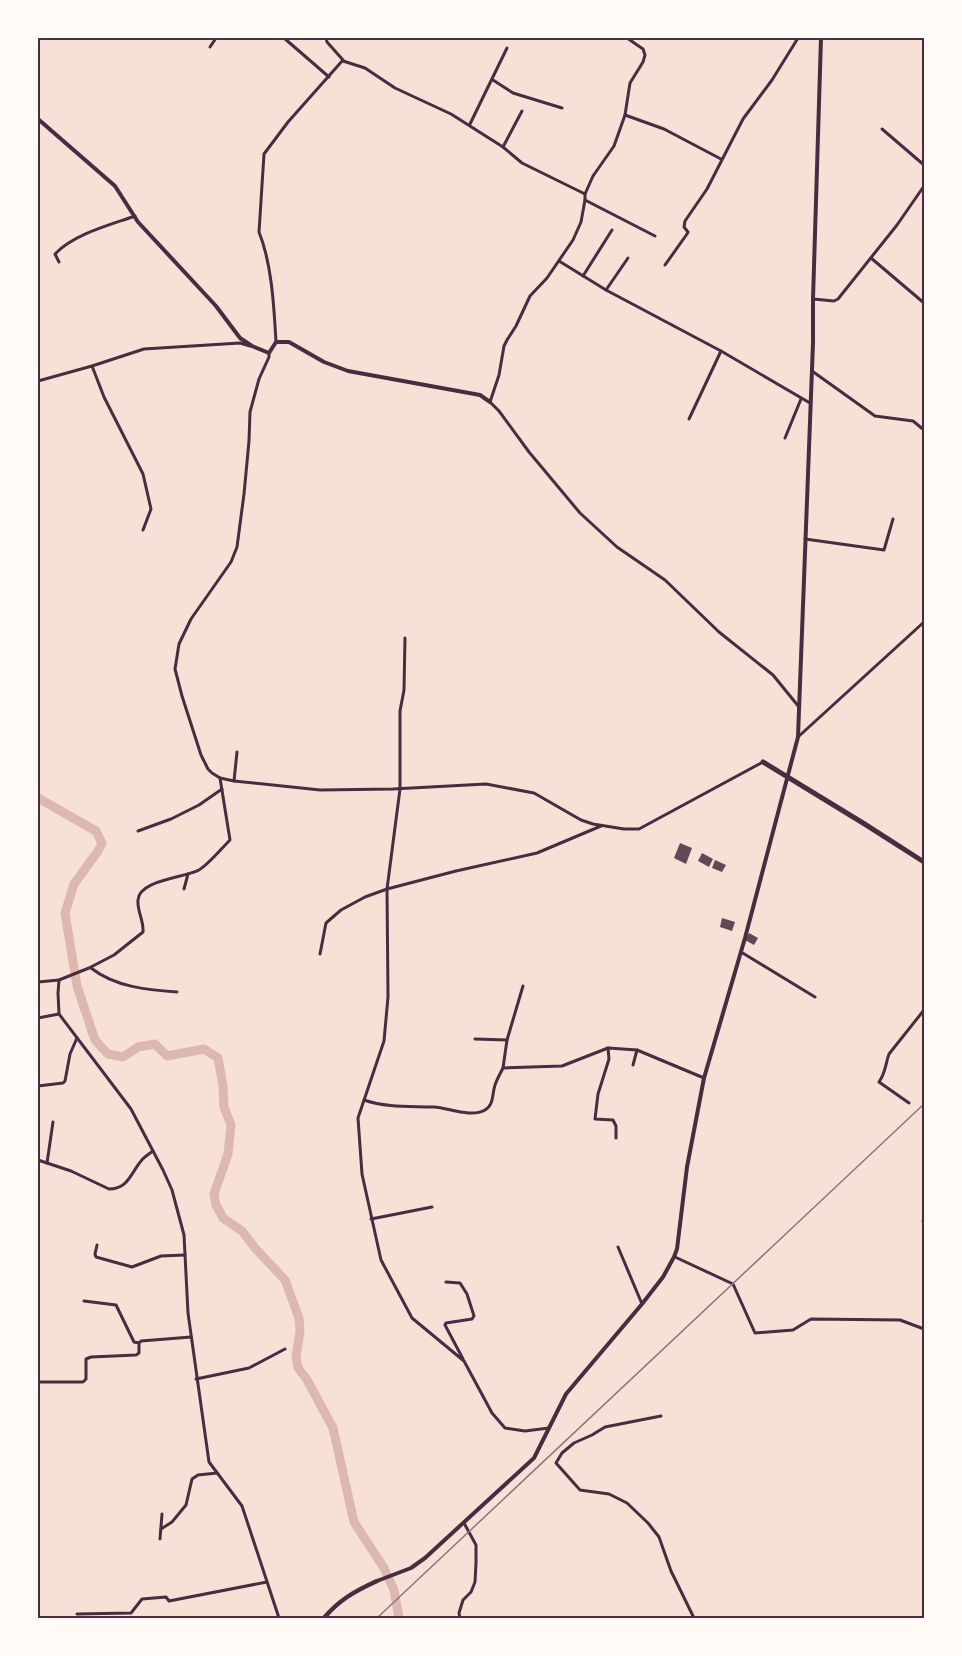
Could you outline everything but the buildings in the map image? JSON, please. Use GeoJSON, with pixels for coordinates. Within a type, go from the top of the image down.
{"type":"FeatureCollection","features":[{"type":"Feature","properties":{"kind":"main road"},"geometry":{"type":"LineString","coordinates":[[763,762],[924,862]]}},
{"type":"Feature","properties":{"kind":"main road"},"geometry":{"type":"LineString","coordinates":[[324,1618],[355,1591],[377,1581]]}},
{"type":"Feature","properties":{"kind":"street"},"geometry":{"type":"LineString","coordinates":[[210,47],[216,38]]}},
{"type":"Feature","properties":{"kind":"street"},"geometry":{"type":"LineString","coordinates":[[284,38],[329,77]]}},
{"type":"Feature","properties":{"kind":"street"},"geometry":{"type":"LineString","coordinates":[[327,38],[327,42],[342,60],[365,68],[395,88],[470,125],[522,163],[585,194]]}},
{"type":"Feature","properties":{"kind":"street"},"geometry":{"type":"LineString","coordinates":[[490,402],[499,375],[504,346],[530,296],[547,278],[573,240],[581,222],[585,194],[593,176],[614,146],[625,115],[630,83],[645,55],[643,49],[627,38]]}},
{"type":"Feature","properties":{"kind":"street"},"geometry":{"type":"LineString","coordinates":[[665,265],[687,234],[684,227],[685,221],[707,189],[743,119],[772,80],[798,38]]}},
{"type":"Feature","properties":{"kind":"street"},"geometry":{"type":"LineString","coordinates":[[377,1581],[411,1568],[425,1558],[534,1458],[566,1394],[642,1304],[663,1277],[674,1257],[687,1167],[704,1078],[741,952],[798,737],[813,343],[821,38]]}},
{"type":"Feature","properties":{"kind":"street"},"geometry":{"type":"LineString","coordinates":[[470,125],[507,48]]}},
{"type":"Feature","properties":{"kind":"street"},"geometry":{"type":"LineString","coordinates":[[342,60],[264,154],[260,232],[274,303],[276,342],[259,379],[250,412],[244,494],[237,547],[231,562],[191,619],[179,644],[175,669],[201,755],[212,773],[220,778],[320,790],[400,789],[486,784],[534,793],[580,820],[624,829],[639,829],[763,762]]}},
{"type":"Feature","properties":{"kind":"street"},"geometry":{"type":"LineString","coordinates":[[493,80],[513,93],[562,108]]}},
{"type":"Feature","properties":{"kind":"street"},"geometry":{"type":"LineString","coordinates":[[503,147],[522,111]]}},
{"type":"Feature","properties":{"kind":"street"},"geometry":{"type":"LineString","coordinates":[[625,115],[664,129],[722,160]]}},
{"type":"Feature","properties":{"kind":"street"},"geometry":{"type":"LineString","coordinates":[[38,119],[115,186],[138,222],[216,306],[240,338],[269,353]]}},
{"type":"Feature","properties":{"kind":"street"},"geometry":{"type":"LineString","coordinates":[[882,129],[924,165]]}},
{"type":"Feature","properties":{"kind":"street"},"geometry":{"type":"LineString","coordinates":[[813,299],[834,301],[838,299],[924,186]]}},
{"type":"Feature","properties":{"kind":"street"},"geometry":{"type":"LineString","coordinates":[[585,200],[655,236]]}},
{"type":"Feature","properties":{"kind":"street"},"geometry":{"type":"LineString","coordinates":[[59,262],[55,254],[63,246],[135,216]]}},
{"type":"Feature","properties":{"kind":"street"},"geometry":{"type":"LineString","coordinates":[[583,276],[612,230]]}},
{"type":"Feature","properties":{"kind":"street"},"geometry":{"type":"LineString","coordinates":[[606,290],[628,258]]}},
{"type":"Feature","properties":{"kind":"street"},"geometry":{"type":"LineString","coordinates":[[871,258],[924,303]]}},
{"type":"Feature","properties":{"kind":"street"},"geometry":{"type":"LineString","coordinates":[[559,261],[606,290],[721,351],[810,403]]}},
{"type":"Feature","properties":{"kind":"street"},"geometry":{"type":"LineString","coordinates":[[276,342],[289,342],[324,362],[348,371],[480,395],[499,411],[529,452],[580,513],[617,547],[665,580],[719,632],[773,675],[799,707]]}},
{"type":"Feature","properties":{"kind":"street"},"geometry":{"type":"LineString","coordinates":[[38,381],[144,349],[240,344],[252,346]]}},
{"type":"Feature","properties":{"kind":"street"},"geometry":{"type":"LineString","coordinates":[[689,419],[721,351]]}},
{"type":"Feature","properties":{"kind":"street"},"geometry":{"type":"LineString","coordinates":[[92,366],[104,397],[143,474],[152,509],[143,531]]}},
{"type":"Feature","properties":{"kind":"street"},"geometry":{"type":"LineString","coordinates":[[811,370],[875,416],[913,421],[924,430]]}},
{"type":"Feature","properties":{"kind":"street"},"geometry":{"type":"LineString","coordinates":[[785,438],[801,399]]}},
{"type":"Feature","properties":{"kind":"street"},"geometry":{"type":"LineString","coordinates":[[805,539],[884,550],[893,519]]}},
{"type":"Feature","properties":{"kind":"street"},"geometry":{"type":"LineString","coordinates":[[798,737],[924,622]]}},
{"type":"Feature","properties":{"kind":"street"},"geometry":{"type":"LineString","coordinates":[[405,638],[404,690],[400,711],[400,789],[387,889],[388,997],[384,1041],[358,1118],[362,1174],[381,1260],[412,1318],[464,1360]]}},
{"type":"Feature","properties":{"kind":"street"},"geometry":{"type":"LineString","coordinates":[[234,781],[237,752]]}},
{"type":"Feature","properties":{"kind":"street"},"geometry":{"type":"LineString","coordinates":[[38,982],[60,979],[90,968],[114,955],[143,932],[138,900],[145,888],[200,869],[230,840],[220,778]]}},
{"type":"Feature","properties":{"kind":"street"},"geometry":{"type":"LineString","coordinates":[[138,831],[171,819],[199,805],[222,789]]}},
{"type":"Feature","properties":{"kind":"street"},"geometry":{"type":"LineString","coordinates":[[320,954],[327,923],[341,910],[365,897],[456,871],[537,853],[603,825]]}},
{"type":"Feature","properties":{"kind":"street"},"geometry":{"type":"LineString","coordinates":[[184,889],[188,874]]}},
{"type":"Feature","properties":{"kind":"street"},"geometry":{"type":"LineString","coordinates":[[741,952],[815,997]]}},
{"type":"Feature","properties":{"kind":"street"},"geometry":{"type":"LineString","coordinates":[[90,968],[105,977],[142,990],[177,992]]}},
{"type":"Feature","properties":{"kind":"street"},"geometry":{"type":"LineString","coordinates":[[60,979],[59,1014],[130,1109],[172,1190],[183,1235],[191,1337],[208,1462],[242,1506],[279,1618]]}},
{"type":"Feature","properties":{"kind":"street"},"geometry":{"type":"LineString","coordinates":[[364,1100],[378,1105],[436,1107],[474,1113],[486,1109],[492,1102],[494,1087],[503,1068],[507,1040],[523,986]]}},
{"type":"Feature","properties":{"kind":"street"},"geometry":{"type":"LineString","coordinates":[[909,1103],[879,1082],[885,1074],[889,1054],[924,1010]]}},
{"type":"Feature","properties":{"kind":"street"},"geometry":{"type":"LineString","coordinates":[[38,1018],[59,1014]]}},
{"type":"Feature","properties":{"kind":"street"},"geometry":{"type":"LineString","coordinates":[[38,1086],[65,1081],[70,1054],[77,1038]]}},
{"type":"Feature","properties":{"kind":"street"},"geometry":{"type":"LineString","coordinates":[[474,1039],[507,1040]]}},
{"type":"Feature","properties":{"kind":"street"},"geometry":{"type":"LineString","coordinates":[[503,1068],[562,1066],[608,1048],[638,1050],[704,1078]]}},
{"type":"Feature","properties":{"kind":"street"},"geometry":{"type":"LineString","coordinates":[[608,1048],[609,1059],[598,1094],[595,1119],[613,1120],[616,1126],[616,1138]]}},
{"type":"Feature","properties":{"kind":"street"},"geometry":{"type":"LineString","coordinates":[[633,1065],[638,1050]]}},
{"type":"Feature","properties":{"kind":"street"},"geometry":{"type":"LineString","coordinates":[[47,1163],[52,1122]]}},
{"type":"Feature","properties":{"kind":"street"},"geometry":{"type":"LineString","coordinates":[[924,1150],[924,1169]]}},
{"type":"Feature","properties":{"kind":"street"},"geometry":{"type":"LineString","coordinates":[[38,1160],[109,1189],[118,1189],[130,1178],[142,1160],[153,1151]]}},
{"type":"Feature","properties":{"kind":"street"},"geometry":{"type":"LineString","coordinates":[[371,1219],[432,1207]]}},
{"type":"Feature","properties":{"kind":"street"},"geometry":{"type":"LineString","coordinates":[[924,1220],[924,1224]]}},
{"type":"Feature","properties":{"kind":"street"},"geometry":{"type":"LineString","coordinates":[[97,1245],[96,1257],[132,1267],[161,1256],[185,1255]]}},
{"type":"Feature","properties":{"kind":"street"},"geometry":{"type":"LineString","coordinates":[[618,1246],[642,1304]]}},
{"type":"Feature","properties":{"kind":"street"},"geometry":{"type":"LineString","coordinates":[[674,1257],[733,1284],[755,1333],[793,1330],[811,1319],[900,1320],[924,1329]]}},
{"type":"Feature","properties":{"kind":"street"},"geometry":{"type":"LineString","coordinates":[[447,1282],[460,1283],[467,1294],[474,1316],[472,1319],[444,1325],[492,1413],[505,1428],[525,1431],[549,1428]]}},
{"type":"Feature","properties":{"kind":"street"},"geometry":{"type":"LineString","coordinates":[[84,1301],[119,1307],[134,1342],[191,1337]]}},
{"type":"Feature","properties":{"kind":"street"},"geometry":{"type":"LineString","coordinates":[[38,1382],[83,1382],[86,1379],[86,1359],[136,1355],[139,1353],[139,1343]]}},
{"type":"Feature","properties":{"kind":"street"},"geometry":{"type":"LineString","coordinates":[[196,1379],[249,1368],[285,1349]]}},
{"type":"Feature","properties":{"kind":"street"},"geometry":{"type":"LineString","coordinates":[[661,1416],[605,1427],[592,1436],[574,1443],[562,1453],[556,1463],[580,1490],[609,1494],[627,1503],[648,1523],[659,1537],[671,1571],[694,1618]]}},
{"type":"Feature","properties":{"kind":"street"},"geometry":{"type":"LineString","coordinates":[[161,1529],[172,1521],[186,1505],[192,1479],[198,1475],[217,1473]]}},
{"type":"Feature","properties":{"kind":"street"},"geometry":{"type":"LineString","coordinates":[[160,1539],[162,1514]]}},
{"type":"Feature","properties":{"kind":"street"},"geometry":{"type":"LineString","coordinates":[[460,1618],[459,1613],[463,1600],[471,1592],[475,1582],[477,1563],[476,1545],[464,1523]]}},
{"type":"Feature","properties":{"kind":"street"},"geometry":{"type":"LineString","coordinates":[[77,1614],[131,1613],[142,1599],[166,1597],[169,1601],[267,1582]]}},
{"type":"Feature","properties":{"kind":"waterway"},"geometry":{"type":"LineString","coordinates":[[38,798],[96,831],[102,843],[74,884],[65,913],[77,986],[95,1040],[108,1054],[123,1057],[138,1047],[155,1044],[167,1056],[204,1049],[218,1058],[224,1107],[231,1125],[228,1154],[214,1194],[216,1205],[223,1218],[242,1231],[285,1280],[299,1318],[300,1331],[296,1357],[298,1368],[306,1378],[333,1428],[354,1522],[384,1568],[394,1590],[399,1618]]}},
{"type":"Feature","properties":{"kind":"railway"},"geometry":{"type":"LineString","coordinates":[[377,1618],[924,1104]]}}]}
